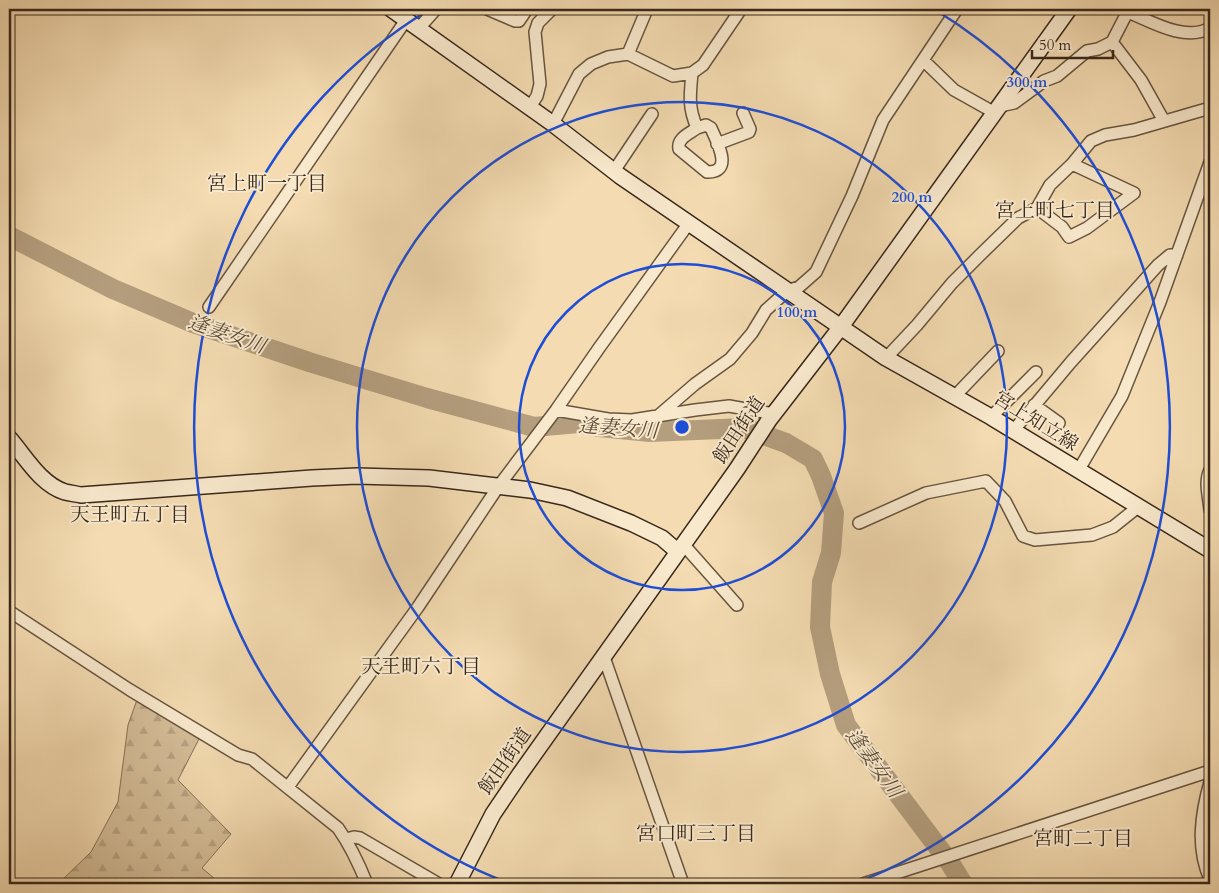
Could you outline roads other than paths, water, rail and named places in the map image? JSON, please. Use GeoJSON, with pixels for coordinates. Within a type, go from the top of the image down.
{"type":"FeatureCollection","features":[{"type":"Feature","properties":{"kind":"main road","name":"宮上知立線"},"geometry":{"type":"LineString","coordinates":[[391,9],[530,107],[614,171],[840,328],[886,358],[956,396],[1138,507],[1209,546]]}},
{"type":"Feature","properties":{"kind":"main road","name":"飯田街道"},"geometry":{"type":"LineString","coordinates":[[457,884],[493,814],[737,469],[791,389],[840,328],[1069,9]]}},
{"type":"Feature","properties":{"kind":"main road"},"geometry":{"type":"LineString","coordinates":[[9,438],[37,472],[51,485],[64,492],[81,495],[312,478],[357,476],[430,478],[549,493],[567,498],[631,523],[680,548]]}},
{"type":"Feature","properties":{"kind":"street"},"geometry":{"type":"LineString","coordinates":[[209,307],[413,24],[436,9]]}},
{"type":"Feature","properties":{"kind":"street"},"geometry":{"type":"LineString","coordinates":[[487,9],[516,21],[520,20],[527,9]]}},
{"type":"Feature","properties":{"kind":"street"},"geometry":{"type":"LineString","coordinates":[[530,107],[537,96],[540,84],[535,32],[538,23],[552,9]]}},
{"type":"Feature","properties":{"kind":"street"},"geometry":{"type":"LineString","coordinates":[[628,54],[648,9]]}},
{"type":"Feature","properties":{"kind":"street"},"geometry":{"type":"LineString","coordinates":[[553,124],[582,70],[608,57],[628,54],[673,76],[692,73],[702,65],[741,9]]}},
{"type":"Feature","properties":{"kind":"street"},"geometry":{"type":"LineString","coordinates":[[658,416],[737,352],[752,333],[766,310],[787,291],[799,287],[816,272],[852,196],[882,120],[957,9]]}},
{"type":"Feature","properties":{"kind":"street"},"geometry":{"type":"LineString","coordinates":[[924,60],[954,90],[998,110],[1014,103],[1044,81],[1057,76],[1087,51],[1098,49],[1112,42],[1128,11],[1172,29],[1199,33],[1210,28]]}},
{"type":"Feature","properties":{"kind":"street"},"geometry":{"type":"LineString","coordinates":[[1112,42],[1141,80],[1164,121]]}},
{"type":"Feature","properties":{"kind":"street"},"geometry":{"type":"LineString","coordinates":[[692,73],[689,100],[697,128]]}},
{"type":"Feature","properties":{"kind":"street"},"geometry":{"type":"LineString","coordinates":[[886,358],[918,325],[952,283],[979,256],[1018,218],[1037,208],[1050,185],[1072,164],[1091,141],[1105,135],[1134,130],[1210,108]]}},
{"type":"Feature","properties":{"kind":"street"},"geometry":{"type":"LineString","coordinates":[[717,144],[749,132],[750,129],[743,113]]}},
{"type":"Feature","properties":{"kind":"street"},"geometry":{"type":"LineString","coordinates":[[614,171],[652,114]]}},
{"type":"Feature","properties":{"kind":"street"},"geometry":{"type":"LineString","coordinates":[[706,125],[711,128],[723,160],[718,168],[712,172],[707,172],[679,149],[678,144],[680,141],[697,128],[706,125]]}},
{"type":"Feature","properties":{"kind":"street"},"geometry":{"type":"LineString","coordinates":[[1078,471],[1122,396],[1177,255],[1210,162]]}},
{"type":"Feature","properties":{"kind":"street"},"geometry":{"type":"LineString","coordinates":[[1037,208],[1062,228],[1069,237],[1087,228],[1134,192],[1072,164]]}},
{"type":"Feature","properties":{"kind":"street"},"geometry":{"type":"LineString","coordinates":[[288,787],[418,607],[498,486],[533,441],[689,223]]}},
{"type":"Feature","properties":{"kind":"street"},"geometry":{"type":"LineString","coordinates":[[1013,431],[1034,404],[1158,265],[1170,255],[1177,255]]}},
{"type":"Feature","properties":{"kind":"street"},"geometry":{"type":"LineString","coordinates":[[956,396],[998,351]]}},
{"type":"Feature","properties":{"kind":"street"},"geometry":{"type":"LineString","coordinates":[[991,417],[1036,372]]}},
{"type":"Feature","properties":{"kind":"street"},"geometry":{"type":"LineString","coordinates":[[1034,404],[1058,423]]}},
{"type":"Feature","properties":{"kind":"street"},"geometry":{"type":"LineString","coordinates":[[554,412],[608,420],[632,420],[729,406],[772,417]]}},
{"type":"Feature","properties":{"kind":"street"},"geometry":{"type":"LineString","coordinates":[[1210,470],[1207,475],[1207,483],[1210,510]]}},
{"type":"Feature","properties":{"kind":"street"},"geometry":{"type":"LineString","coordinates":[[859,523],[926,493],[986,481],[1005,501],[1023,536],[1035,540],[1092,535],[1113,527],[1138,507]]}},
{"type":"Feature","properties":{"kind":"street"},"geometry":{"type":"LineString","coordinates":[[680,548],[737,604]]}},
{"type":"Feature","properties":{"kind":"street"},"geometry":{"type":"LineString","coordinates":[[9,611],[130,690],[238,755],[252,759],[338,828],[346,839],[367,884]]}},
{"type":"Feature","properties":{"kind":"street"},"geometry":{"type":"LineString","coordinates":[[604,656],[683,884]]}},
{"type":"Feature","properties":{"kind":"street"},"geometry":{"type":"LineString","coordinates":[[863,884],[1210,771]]}},
{"type":"Feature","properties":{"kind":"street"},"geometry":{"type":"LineString","coordinates":[[1210,782],[1204,807],[1201,841],[1201,851],[1210,879]]}},
{"type":"Feature","properties":{"kind":"street"},"geometry":{"type":"LineString","coordinates":[[346,839],[360,838],[439,884]]}},
{"type":"Feature","properties":{"kind":"waterway","name":"逢妻女川"},"geometry":{"type":"LineString","coordinates":[[9,236],[113,289],[193,323],[309,362],[427,398],[534,427],[578,423],[650,432],[744,428],[786,443],[813,459],[834,513],[831,553],[822,582],[820,627],[830,674],[846,725],[950,863],[963,884]]}},
{"type":"Feature","properties":{"kind":"district","name":"宮上町一丁目"},"geometry":{"type":"Point","coordinates":[267,183]}},
{"type":"Feature","properties":{"kind":"district","name":"宮上町七丁目"},"geometry":{"type":"Point","coordinates":[1055,210]}},
{"type":"Feature","properties":{"kind":"district","name":"天王町五丁目"},"geometry":{"type":"Point","coordinates":[130,514]}},
{"type":"Feature","properties":{"kind":"district","name":"天王町六丁目"},"geometry":{"type":"Point","coordinates":[421,666]}},
{"type":"Feature","properties":{"kind":"district","name":"宮口町三丁目"},"geometry":{"type":"Point","coordinates":[696,833]}},
{"type":"Feature","properties":{"kind":"district","name":"宮町二丁目"},"geometry":{"type":"Point","coordinates":[1083,838]}}]}
